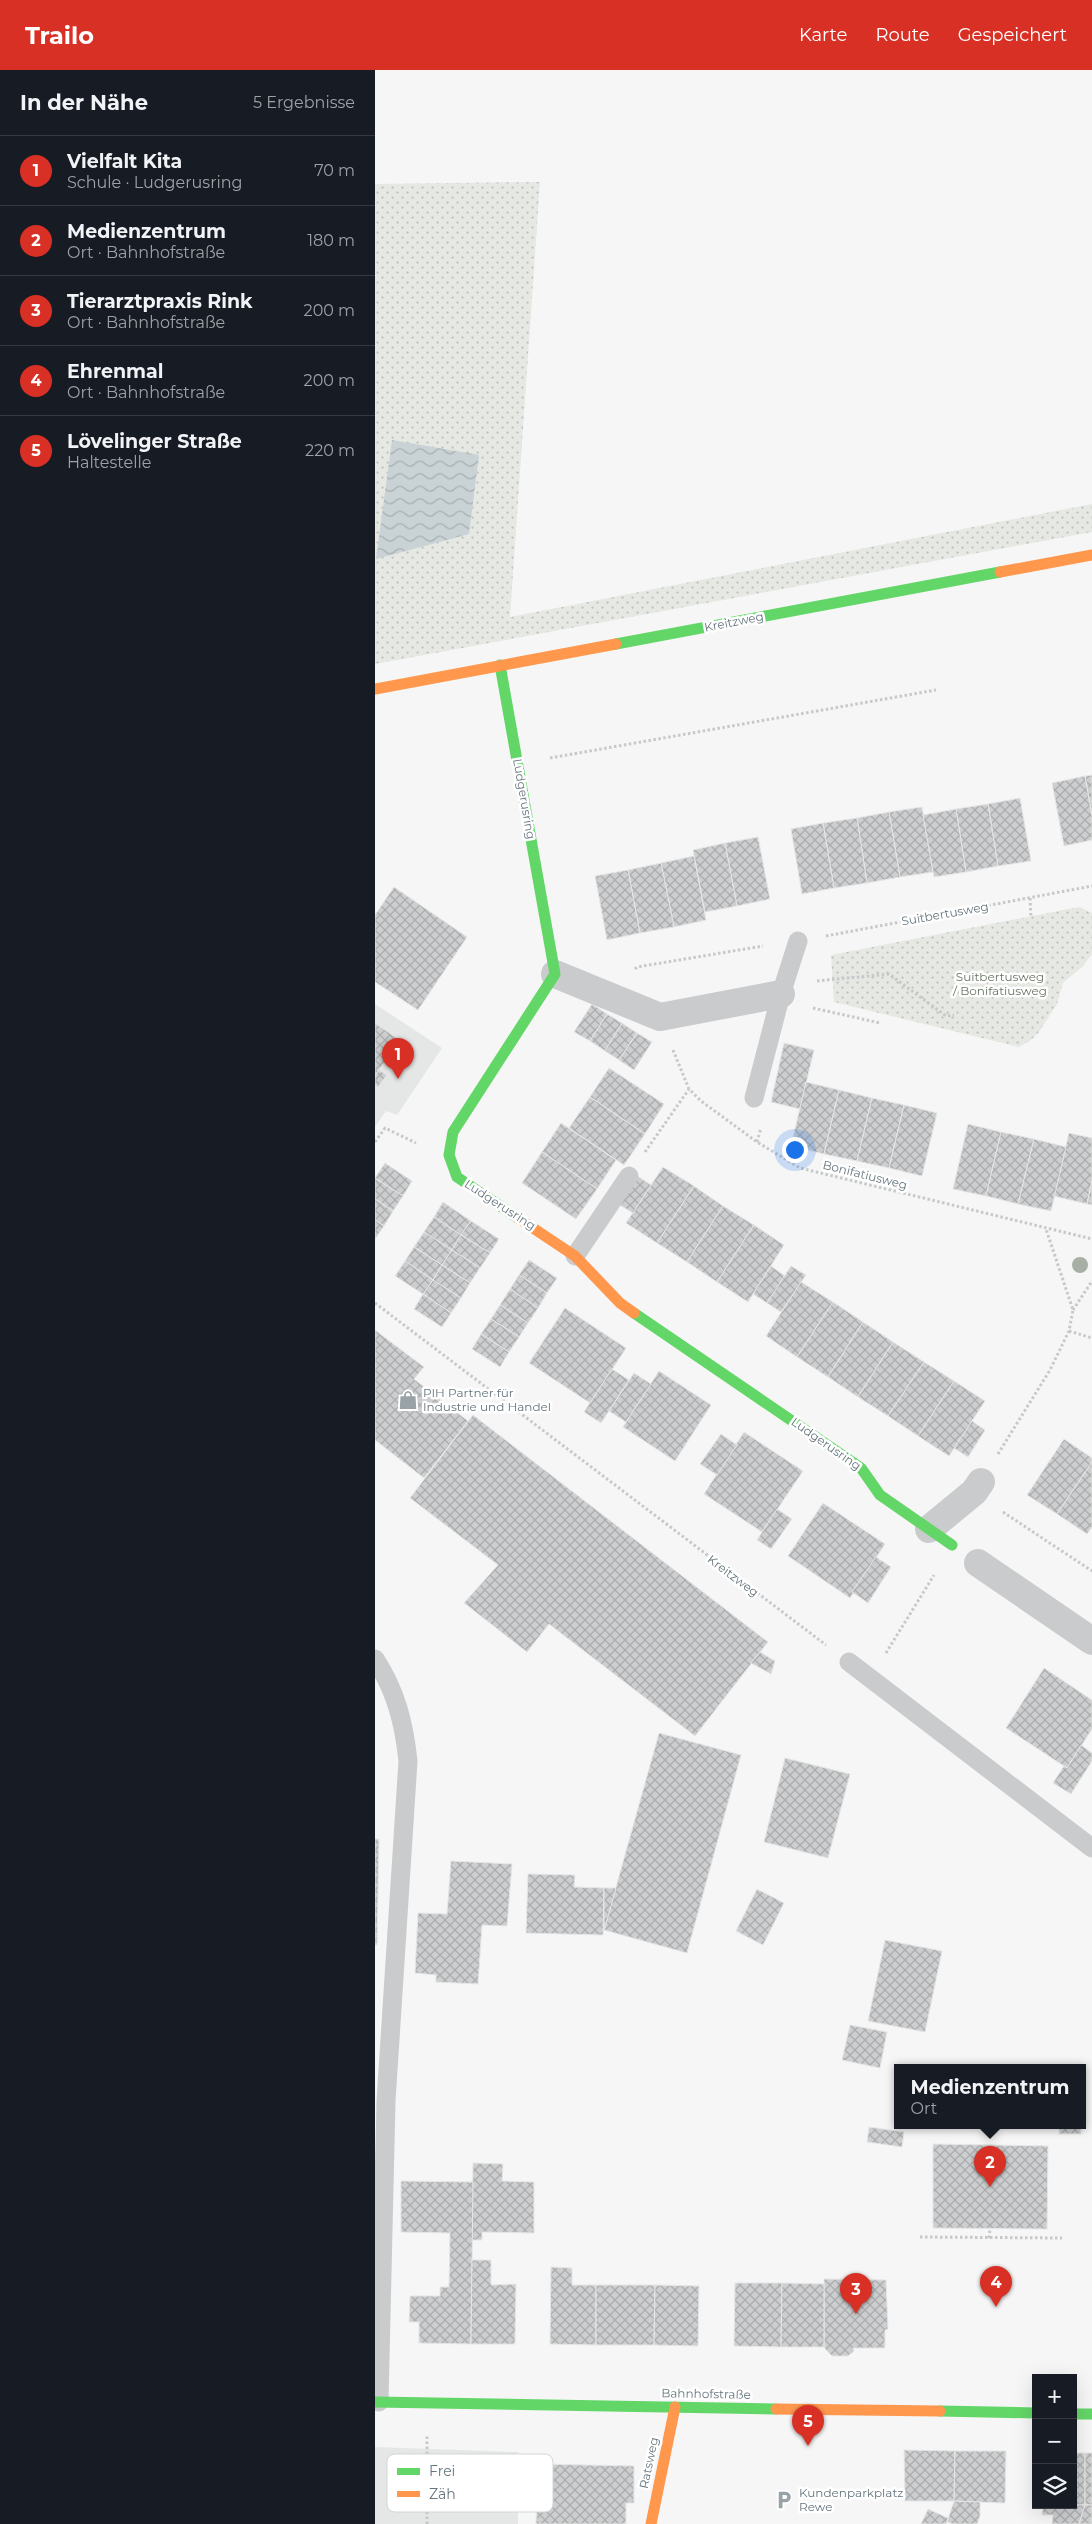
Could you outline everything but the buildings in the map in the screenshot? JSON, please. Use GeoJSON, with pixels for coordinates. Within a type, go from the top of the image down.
{"type":"FeatureCollection","features":[{"type":"Feature","properties":{"kind":"street","name":"Kreitzweg"},"geometry":{"type":"LineString","coordinates":[[375,688],[1092,555]]}},
{"type":"Feature","properties":{"kind":"street","name":"Ludgerusring"},"geometry":{"type":"LineString","coordinates":[[501,665],[555,974]]}},
{"type":"Feature","properties":{"kind":"street"},"geometry":{"type":"LineString","coordinates":[[449,1159],[448,1144],[453,1132],[555,974],[660,1017],[781,994]]}},
{"type":"Feature","properties":{"kind":"street","name":"Ludgerusring"},"geometry":{"type":"LineString","coordinates":[[449,1159],[457,1177],[575,1256],[620,1303],[861,1468],[880,1495],[952,1545]]}},
{"type":"Feature","properties":{"kind":"street"},"geometry":{"type":"LineString","coordinates":[[929,1529],[978,1487]]}},
{"type":"Feature","properties":{"kind":"street"},"geometry":{"type":"LineString","coordinates":[[978,1563],[1092,1641]]}},
{"type":"Feature","properties":{"kind":"street","name":"Bahnhofstraße"},"geometry":{"type":"LineString","coordinates":[[377,2402],[1032,2413]]}},
{"type":"Feature","properties":{"kind":"street","name":"Ratsweg"},"geometry":{"type":"LineString","coordinates":[[651,2524],[675,2407]]}},
{"type":"Feature","properties":{"kind":"street"},"geometry":{"type":"LineString","coordinates":[[1077,2414],[1092,2414]]}},
{"type":"Feature","properties":{"kind":"lane"},"geometry":{"type":"LineString","coordinates":[[754,1098],[781,994],[798,941]]}},
{"type":"Feature","properties":{"kind":"lane"},"geometry":{"type":"LineString","coordinates":[[575,1256],[629,1176]]}},
{"type":"Feature","properties":{"kind":"lane"},"geometry":{"type":"LineString","coordinates":[[375,1659],[390,1683],[400,1709],[408,1761],[386,2101],[377,2402]]}},
{"type":"Feature","properties":{"kind":"lane"},"geometry":{"type":"LineString","coordinates":[[849,1662],[1092,1848]]}},
{"type":"Feature","properties":{"kind":"path"},"geometry":{"type":"LineString","coordinates":[[517,764],[936,690]]}},
{"type":"Feature","properties":{"kind":"path","name":"Suitbertusweg"},"geometry":{"type":"LineString","coordinates":[[613,997],[637,967],[798,941],[1092,886]]}},
{"type":"Feature","properties":{"kind":"path"},"geometry":{"type":"LineString","coordinates":[[1030,898],[1031,918]]}},
{"type":"Feature","properties":{"kind":"path"},"geometry":{"type":"LineString","coordinates":[[781,994],[819,980],[889,974],[947,1016],[954,1015]]}},
{"type":"Feature","properties":{"kind":"path"},"geometry":{"type":"LineString","coordinates":[[781,994],[793,1003],[880,1023]]}},
{"type":"Feature","properties":{"kind":"path","name":"Bonifatiusweg"},"geometry":{"type":"LineString","coordinates":[[660,1017],[689,1089],[701,1101],[757,1142],[800,1168],[1092,1239]]}},
{"type":"Feature","properties":{"kind":"path"},"geometry":{"type":"LineString","coordinates":[[641,1159],[689,1089]]}},
{"type":"Feature","properties":{"kind":"path"},"geometry":{"type":"LineString","coordinates":[[375,1142],[385,1128],[449,1159]]}},
{"type":"Feature","properties":{"kind":"path"},"geometry":{"type":"LineString","coordinates":[[1046,1229],[1073,1310]]}},
{"type":"Feature","properties":{"kind":"path"},"geometry":{"type":"LineString","coordinates":[[1092,1281],[1073,1310],[1069,1331],[1050,1370],[978,1487],[1092,1571]]}},
{"type":"Feature","properties":{"kind":"path","name":"Kreitzweg"},"geometry":{"type":"LineString","coordinates":[[375,1303],[554,1441],[849,1662]]}},
{"type":"Feature","properties":{"kind":"path"},"geometry":{"type":"LineString","coordinates":[[1069,1331],[1092,1338]]}},
{"type":"Feature","properties":{"kind":"path"},"geometry":{"type":"LineString","coordinates":[[870,1679],[952,1545]]}},
{"type":"Feature","properties":{"kind":"path"},"geometry":{"type":"LineString","coordinates":[[989,2238],[990,2228]]}},
{"type":"Feature","properties":{"kind":"path"},"geometry":{"type":"LineString","coordinates":[[920,2238],[1062,2238]]}},
{"type":"Feature","properties":{"kind":"path"},"geometry":{"type":"LineString","coordinates":[[427,2403],[427,2454]]}},
{"type":"Feature","properties":{"kind":"shaded area"},"geometry":{"type":"Polygon","coordinates":[[[375,1004],[442,1048],[397,1115],[386,1111],[375,1127],[375,1004]]]}},
{"type":"Feature","properties":{"kind":"shaded area"},"geometry":{"type":"Polygon","coordinates":[[[375,2447],[518,2452],[518,2454],[387,2454],[387,2512],[518,2512],[518,2524],[375,2524],[375,2447]]]}},
{"type":"Feature","properties":{"kind":"green space"},"geometry":{"type":"Polygon","coordinates":[[[540,182],[510,617],[1092,504],[1092,532],[375,664],[375,184],[540,182]]]}},
{"type":"Feature","properties":{"kind":"green space","name":"Suitbertusweg / Bonifatiusweg"},"geometry":{"type":"Polygon","coordinates":[[[1079,907],[1092,913],[1092,954],[1083,966],[1063,983],[1057,1004],[1039,1032],[1031,1040],[1019,1047],[834,1002],[831,955],[1079,907]]]}},
{"type":"Feature","properties":{"kind":"water"},"geometry":{"type":"Polygon","coordinates":[[[392,440],[479,455],[469,534],[376,559],[392,440]]]}},
{"type":"Feature","properties":{"kind":"traffic: fast"},"geometry":{"type":"LineString","coordinates":[[616,644],[1000,572]]}},
{"type":"Feature","properties":{"kind":"traffic: fast"},"geometry":{"type":"LineString","coordinates":[[500,665],[555,974],[453,1132],[449,1155],[457,1177],[518,1218]]}},
{"type":"Feature","properties":{"kind":"traffic: fast"},"geometry":{"type":"LineString","coordinates":[[634,1313],[861,1468],[880,1495],[952,1545]]}},
{"type":"Feature","properties":{"kind":"traffic: fast"},"geometry":{"type":"LineString","coordinates":[[375,2402],[776,2409]]}},
{"type":"Feature","properties":{"kind":"traffic: fast"},"geometry":{"type":"LineString","coordinates":[[940,2411],[1032,2413]]}},
{"type":"Feature","properties":{"kind":"traffic: fast"},"geometry":{"type":"LineString","coordinates":[[1077,2414],[1092,2414]]}},
{"type":"Feature","properties":{"kind":"traffic: slow"},"geometry":{"type":"LineString","coordinates":[[1000,572],[1092,555]]}},
{"type":"Feature","properties":{"kind":"traffic: slow"},"geometry":{"type":"LineString","coordinates":[[375,689],[616,644]]}},
{"type":"Feature","properties":{"kind":"traffic: slow"},"geometry":{"type":"LineString","coordinates":[[518,1218],[575,1256],[620,1303],[634,1313]]}},
{"type":"Feature","properties":{"kind":"traffic: slow"},"geometry":{"type":"LineString","coordinates":[[651,2524],[675,2407]]}},
{"type":"Feature","properties":{"kind":"traffic: slow"},"geometry":{"type":"LineString","coordinates":[[776,2409],[940,2411]]}},
{"type":"Feature","properties":{"kind":"place","name":"Vielfalt Kita"},"geometry":{"type":"Point","coordinates":[398,1079]}},
{"type":"Feature","properties":{"kind":"place","name":"PIH Partner für Industrie und Handel"},"geometry":{"type":"Point","coordinates":[408,1400]}},
{"type":"Feature","properties":{"kind":"place","name":"Medienzentrum"},"geometry":{"type":"Point","coordinates":[990,2187]}},
{"type":"Feature","properties":{"kind":"place","name":"Ehrenmal"},"geometry":{"type":"Point","coordinates":[996,2307]}},
{"type":"Feature","properties":{"kind":"place","name":"Tierarztpraxis Rink"},"geometry":{"type":"Point","coordinates":[856,2314]}},
{"type":"Feature","properties":{"kind":"place","name":"Lövelinger Straße"},"geometry":{"type":"Point","coordinates":[808,2446]}},
{"type":"Feature","properties":{"kind":"place","name":"Kundenparkplatz Rewe"},"geometry":{"type":"Point","coordinates":[784,2500]}}]}
